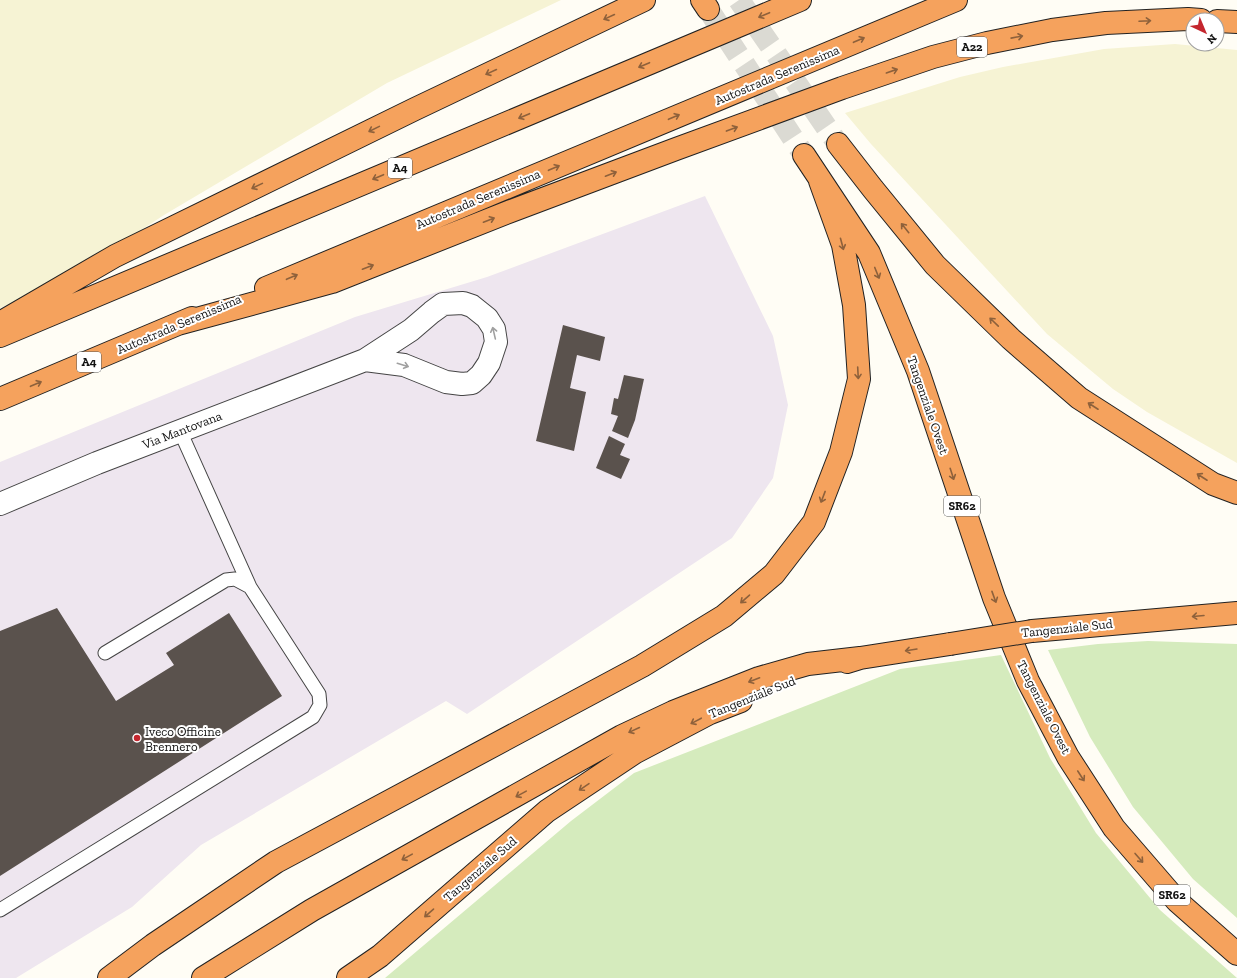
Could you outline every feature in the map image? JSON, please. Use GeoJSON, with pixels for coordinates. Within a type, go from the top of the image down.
{"type":"FeatureCollection","features":[{"type":"Feature","properties":{"kind":"highway"},"geometry":{"type":"LineString","coordinates":[[0,323],[115,256],[415,109],[644,0]]}},
{"type":"Feature","properties":{"kind":"highway","name":"A4"},"geometry":{"type":"LineString","coordinates":[[0,336],[800,0]]}},
{"type":"Feature","properties":{"kind":"highway","name":"Autostrada Serenissima"},"geometry":{"type":"LineString","coordinates":[[0,399],[956,0]]}},
{"type":"Feature","properties":{"kind":"highway","name":"A22"},"geometry":{"type":"LineString","coordinates":[[842,88],[933,57],[987,43],[1052,30],[1106,23],[1185,20]]}},
{"type":"Feature","properties":{"kind":"highway"},"geometry":{"type":"LineString","coordinates":[[1225,21],[1237,22]]}},
{"type":"Feature","properties":{"kind":"highway","name":"A4"},"geometry":{"type":"LineString","coordinates":[[178,324],[332,282],[512,211],[842,88]]}},
{"type":"Feature","properties":{"kind":"highway"},"geometry":{"type":"LineString","coordinates":[[838,144],[935,265],[1011,339],[1079,398],[1213,484],[1237,493]]}},
{"type":"Feature","properties":{"kind":"highway","name":"Tangenziale Ovest"},"geometry":{"type":"LineString","coordinates":[[804,155],[869,253],[915,364],[994,598],[1028,681],[1068,756],[1114,828],[1177,901],[1237,954]]}},
{"type":"Feature","properties":{"kind":"highway"},"geometry":{"type":"LineString","coordinates":[[109,978],[153,945],[276,862],[642,666],[724,616],[774,574],[814,522],[841,452],[859,379],[854,306],[843,245],[820,181]]}},
{"type":"Feature","properties":{"kind":"highway","name":"Tangenziale Sud"},"geometry":{"type":"LineString","coordinates":[[348,978],[380,956],[547,811],[634,753],[710,713],[739,701],[789,681],[860,658],[1032,631],[1237,613]]}},
{"type":"Feature","properties":{"kind":"highway"},"geometry":{"type":"LineString","coordinates":[[204,978],[312,910],[622,736],[673,712],[759,678],[808,664],[860,658]]}},
{"type":"Feature","properties":{"kind":"street","name":"Via Mantovana"},"geometry":{"type":"LineString","coordinates":[[0,504],[97,463],[365,360],[410,330],[443,304],[463,303],[472,306],[481,311],[494,329],[496,342],[490,363],[481,375],[472,383],[462,384],[446,382],[404,364],[365,360]]}},
{"type":"Feature","properties":{"kind":"lane"},"geometry":{"type":"LineString","coordinates":[[0,910],[313,716],[320,705],[318,694],[250,587],[180,431]]}},
{"type":"Feature","properties":{"kind":"lane"},"geometry":{"type":"LineString","coordinates":[[106,653],[226,580],[235,579],[250,587]]}},
{"type":"Feature","properties":{"kind":"shaded area"},"geometry":{"type":"Polygon","coordinates":[[[0,0],[561,0],[387,83],[164,215],[78,274],[0,308],[0,0]]]}},
{"type":"Feature","properties":{"kind":"shaded area"},"geometry":{"type":"Polygon","coordinates":[[[1175,44],[1185,45],[1185,52],[1225,52],[1225,49],[1237,50],[1237,463],[1147,412],[1113,389],[1047,334],[871,144],[845,113],[960,77],[1003,67],[1104,49],[1175,44]]]}},
{"type":"Feature","properties":{"kind":"shaded area"},"geometry":{"type":"Polygon","coordinates":[[[705,196],[773,336],[788,405],[773,478],[732,538],[467,714],[446,701],[201,845],[132,907],[16,978],[0,978],[0,462],[355,317],[487,277],[705,196]]]}},
{"type":"Feature","properties":{"kind":"green space"},"geometry":{"type":"Polygon","coordinates":[[[1148,641],[1237,644],[1237,918],[1193,879],[1133,807],[1090,737],[1048,650],[1098,644],[1148,641]]]}},
{"type":"Feature","properties":{"kind":"green space"},"geometry":{"type":"Polygon","coordinates":[[[1001,655],[1050,758],[1096,833],[1160,910],[1237,978],[385,978],[571,821],[634,773],[900,669],[1001,655]]]}},
{"type":"Feature","properties":{"kind":"building"},"geometry":{"type":"Polygon","coordinates":[[[563,325],[605,337],[600,361],[577,355],[570,388],[586,392],[574,451],[536,441],[563,325]]]}},
{"type":"Feature","properties":{"kind":"building"},"geometry":{"type":"Polygon","coordinates":[[[624,375],[644,379],[635,420],[628,438],[612,431],[618,416],[611,414],[614,398],[618,399],[624,375]]]}},
{"type":"Feature","properties":{"kind":"building"},"geometry":{"type":"Polygon","coordinates":[[[609,436],[625,444],[620,455],[630,459],[621,479],[596,468],[609,436]]]}},
{"type":"Feature","properties":{"kind":"building","name":"Iveco Officine Brennero"},"geometry":{"type":"Polygon","coordinates":[[[57,608],[116,701],[174,665],[166,653],[229,613],[282,696],[0,876],[0,631],[57,608]]]}},
{"type":"Feature","properties":{"kind":"tunnel"},"geometry":{"type":"LineString","coordinates":[[739,0],[838,144]]}},
{"type":"Feature","properties":{"kind":"tunnel"},"geometry":{"type":"LineString","coordinates":[[708,9],[804,155]]}},
{"type":"Feature","properties":{"kind":"place","name":"Iveco Officine Brennero"},"geometry":{"type":"Point","coordinates":[137,738]}}]}
